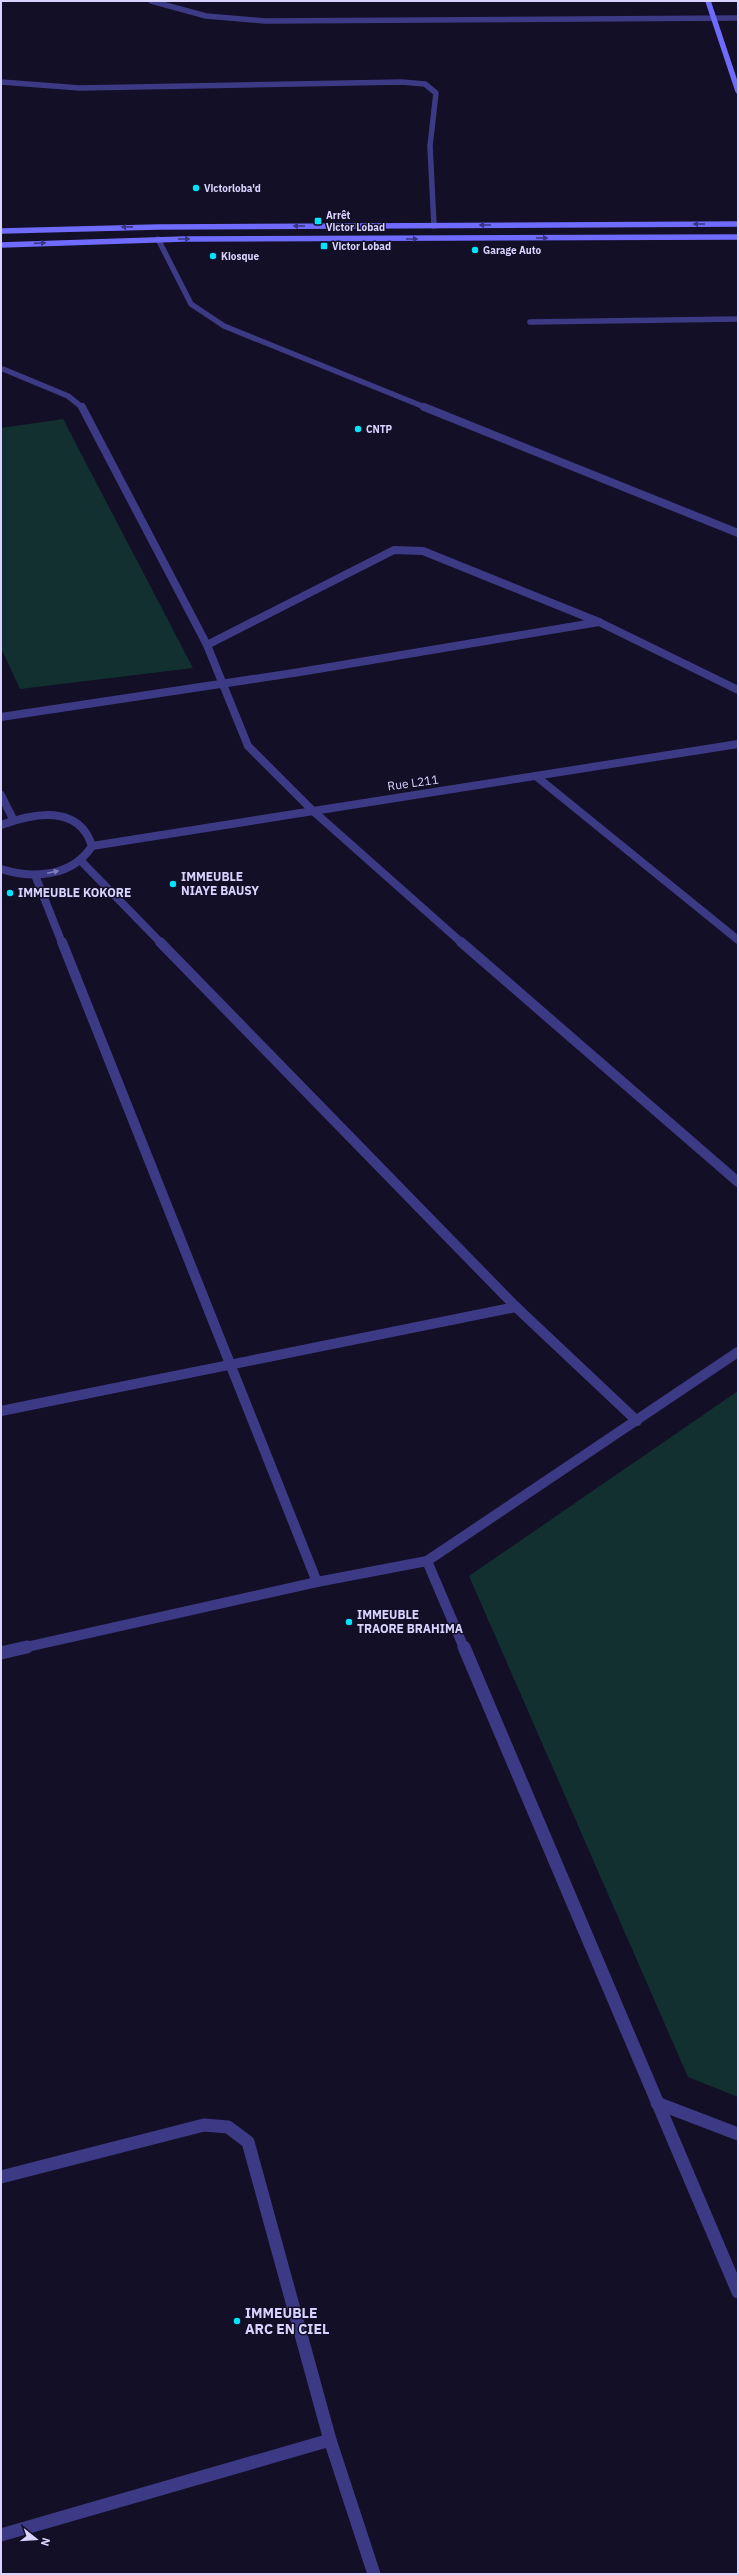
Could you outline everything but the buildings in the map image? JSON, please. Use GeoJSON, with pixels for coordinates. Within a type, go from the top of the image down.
{"type":"FeatureCollection","features":[{"type":"Feature","properties":{"kind":"main road"},"geometry":{"type":"LineString","coordinates":[[708,1],[738,91]]}},
{"type":"Feature","properties":{"kind":"main road"},"geometry":{"type":"LineString","coordinates":[[1,231],[79,228],[738,224]]}},
{"type":"Feature","properties":{"kind":"main road"},"geometry":{"type":"LineString","coordinates":[[1,245],[158,239],[738,236]]}},
{"type":"Feature","properties":{"kind":"street"},"geometry":{"type":"LineString","coordinates":[[151,1],[192,12],[264,20],[491,21],[738,18]]}},
{"type":"Feature","properties":{"kind":"street"},"geometry":{"type":"LineString","coordinates":[[1,82],[32,86],[80,88],[402,82],[427,84],[436,92],[430,146],[434,226]]}},
{"type":"Feature","properties":{"kind":"street"},"geometry":{"type":"LineString","coordinates":[[158,239],[191,304],[224,326],[738,533]]}},
{"type":"Feature","properties":{"kind":"street"},"geometry":{"type":"LineString","coordinates":[[530,322],[738,319]]}},
{"type":"Feature","properties":{"kind":"street"},"geometry":{"type":"LineString","coordinates":[[4,369],[68,396],[81,404],[207,645],[248,746],[312,810],[546,1018],[738,1182]]}},
{"type":"Feature","properties":{"kind":"street"},"geometry":{"type":"LineString","coordinates":[[207,645],[394,550],[409,548],[423,551],[599,622],[738,690]]}},
{"type":"Feature","properties":{"kind":"street"},"geometry":{"type":"LineString","coordinates":[[1,718],[223,686],[404,657],[599,622]]}},
{"type":"Feature","properties":{"kind":"street","name":"Rue L211"},"geometry":{"type":"LineString","coordinates":[[92,846],[312,810],[537,777],[738,744]]}},
{"type":"Feature","properties":{"kind":"street"},"geometry":{"type":"LineString","coordinates":[[537,777],[738,940]]}},
{"type":"Feature","properties":{"kind":"street"},"geometry":{"type":"LineString","coordinates":[[1,795],[13,819]]}},
{"type":"Feature","properties":{"kind":"street"},"geometry":{"type":"LineString","coordinates":[[1,825],[13,819],[32,815],[52,815],[69,819],[87,830],[91,835],[92,846],[81,861],[52,873],[35,875],[1,869]]}},
{"type":"Feature","properties":{"kind":"street"},"geometry":{"type":"LineString","coordinates":[[81,861],[516,1307],[637,1421]]}},
{"type":"Feature","properties":{"kind":"street"},"geometry":{"type":"LineString","coordinates":[[35,875],[317,1582]]}},
{"type":"Feature","properties":{"kind":"street"},"geometry":{"type":"LineString","coordinates":[[1,1411],[516,1307]]}},
{"type":"Feature","properties":{"kind":"street"},"geometry":{"type":"LineString","coordinates":[[1,1653],[317,1582],[427,1562],[738,1352]]}},
{"type":"Feature","properties":{"kind":"street"},"geometry":{"type":"LineString","coordinates":[[427,1562],[738,2292]]}},
{"type":"Feature","properties":{"kind":"street"},"geometry":{"type":"LineString","coordinates":[[657,2103],[738,2134]]}},
{"type":"Feature","properties":{"kind":"street"},"geometry":{"type":"LineString","coordinates":[[1,2177],[204,2125],[228,2127],[248,2142],[330,2440],[374,2574]]}},
{"type":"Feature","properties":{"kind":"street"},"geometry":{"type":"LineString","coordinates":[[1,2535],[330,2440]]}},
{"type":"Feature","properties":{"kind":"green space"},"geometry":{"type":"Polygon","coordinates":[[[63,419],[193,668],[20,689],[1,648],[1,428],[63,419]]]}},
{"type":"Feature","properties":{"kind":"green space"},"geometry":{"type":"Polygon","coordinates":[[[738,1391],[738,2097],[688,2077],[469,1576],[738,1391]]]}},
{"type":"Feature","properties":{"kind":"place","name":"Victorloba'd"},"geometry":{"type":"Point","coordinates":[196,188]}},
{"type":"Feature","properties":{"kind":"place","name":"Arrêt Victor Lobad"},"geometry":{"type":"Point","coordinates":[318,221]}},
{"type":"Feature","properties":{"kind":"place","name":"Victor Lobad"},"geometry":{"type":"Point","coordinates":[324,246]}},
{"type":"Feature","properties":{"kind":"place","name":"Garage Auto"},"geometry":{"type":"Point","coordinates":[475,250]}},
{"type":"Feature","properties":{"kind":"place","name":"Kiosque"},"geometry":{"type":"Point","coordinates":[213,256]}},
{"type":"Feature","properties":{"kind":"place","name":"CNTP"},"geometry":{"type":"Point","coordinates":[358,429]}},
{"type":"Feature","properties":{"kind":"place","name":"IMMEUBLE NIAYE BAUSY"},"geometry":{"type":"Point","coordinates":[173,884]}},
{"type":"Feature","properties":{"kind":"place","name":"IMMEUBLE KOKORE"},"geometry":{"type":"Point","coordinates":[10,893]}},
{"type":"Feature","properties":{"kind":"place","name":"IMMEUBLE TRAORE BRAHIMA"},"geometry":{"type":"Point","coordinates":[349,1622]}},
{"type":"Feature","properties":{"kind":"place","name":"IMMEUBLE ARC EN CIEL"},"geometry":{"type":"Point","coordinates":[237,2321]}}]}
